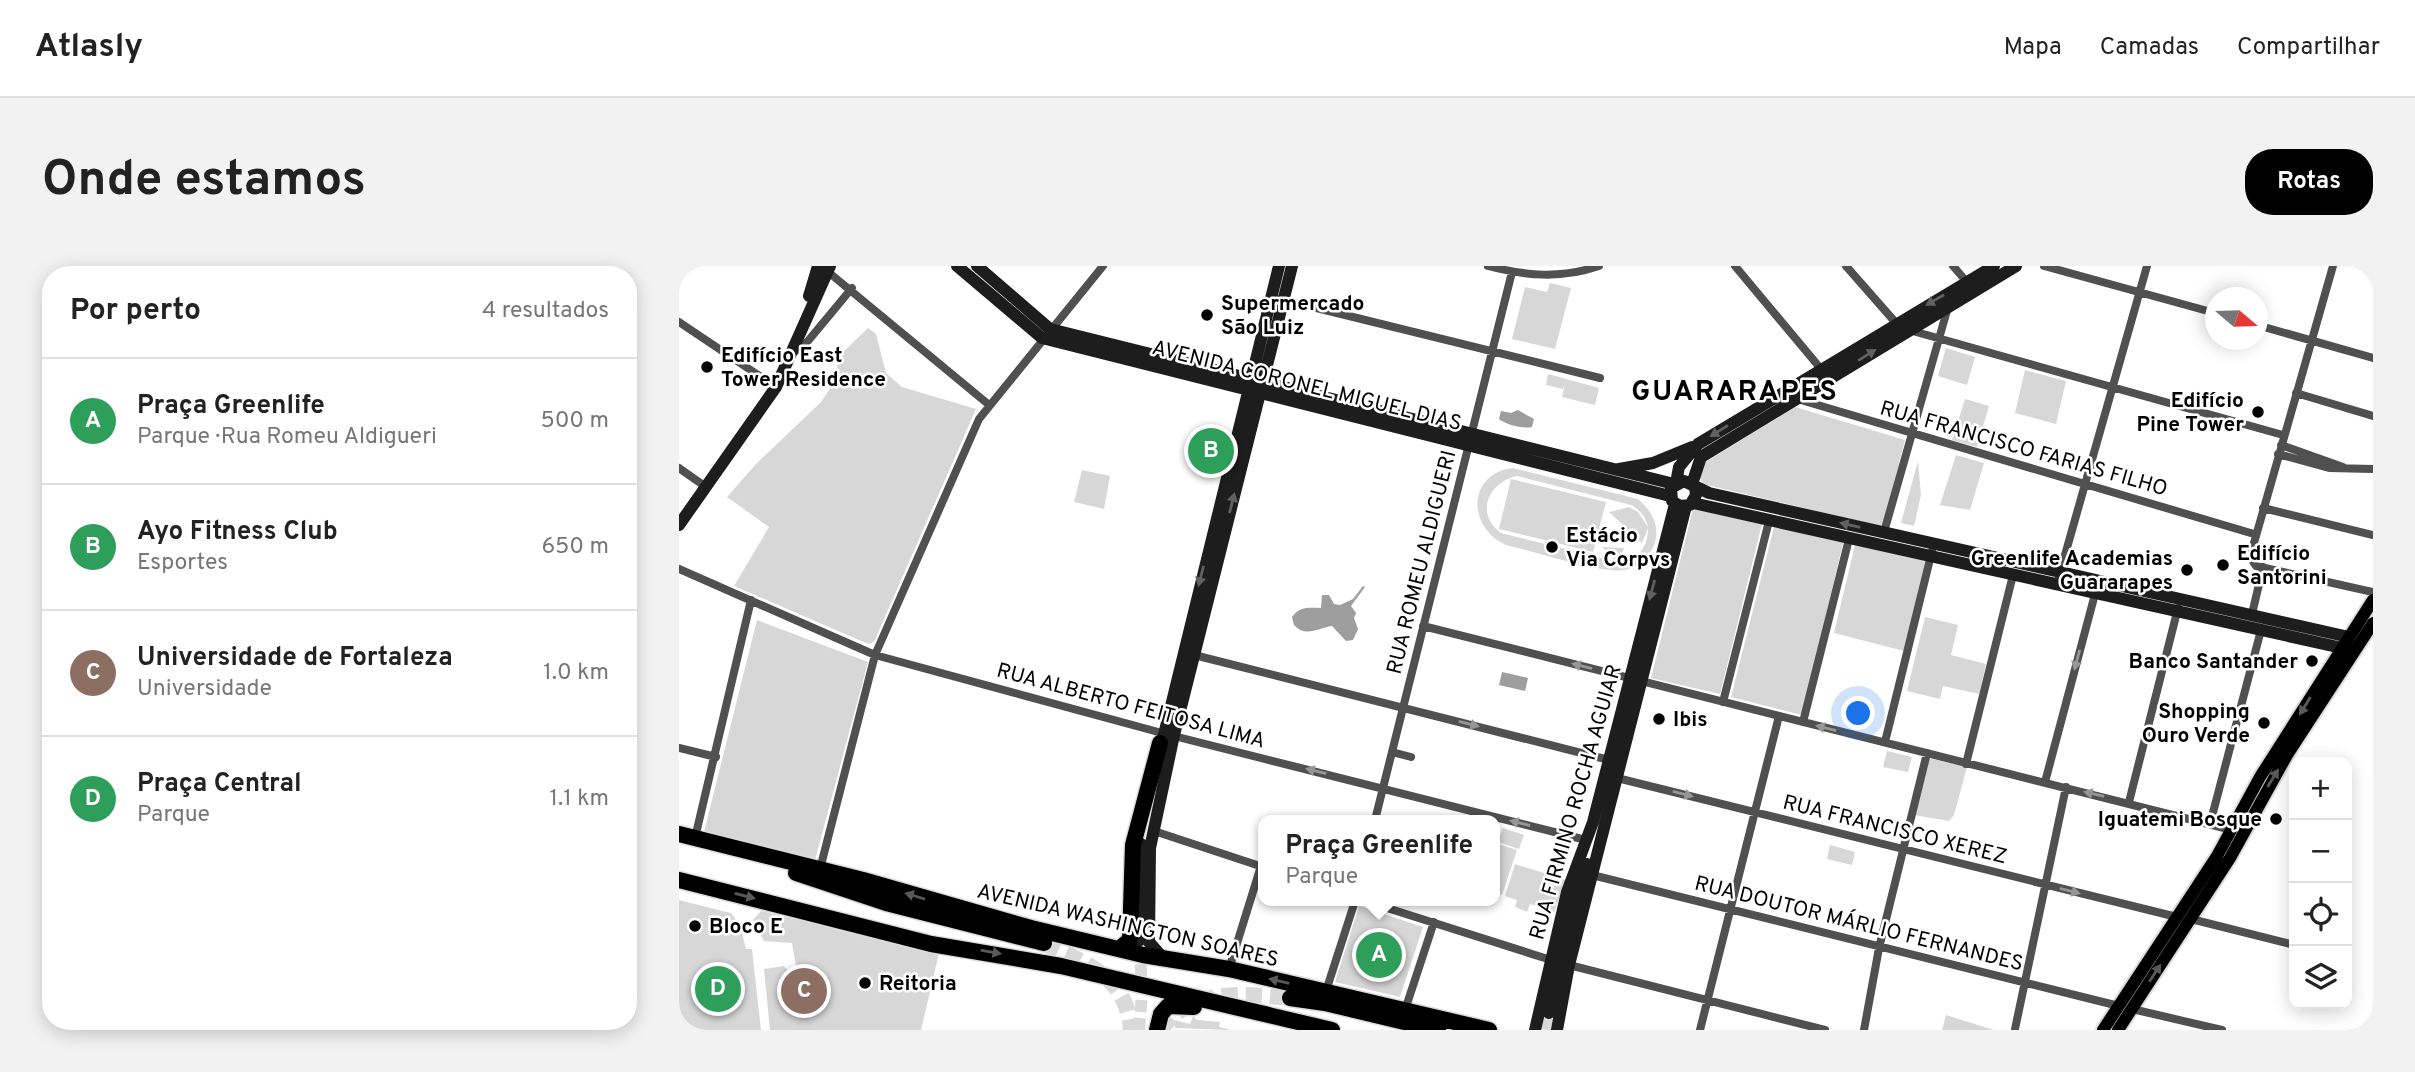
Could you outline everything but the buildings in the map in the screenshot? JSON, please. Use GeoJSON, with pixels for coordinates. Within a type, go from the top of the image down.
{"type":"FeatureCollection","features":[{"type":"Feature","properties":{"kind":"highway"},"geometry":{"type":"LineString","coordinates":[[1119,949],[1126,946],[1130,940],[1133,845],[1165,737]]}},
{"type":"Feature","properties":{"kind":"highway","name":"AVENIDA WASHINGTON SOARES"},"geometry":{"type":"LineString","coordinates":[[687,836],[820,869],[1031,928],[1119,949],[1229,969],[1489,1030]]}},
{"type":"Feature","properties":{"kind":"highway"},"geometry":{"type":"LineString","coordinates":[[732,847],[785,869],[886,903],[1044,943]]}},
{"type":"Feature","properties":{"kind":"highway"},"geometry":{"type":"LineString","coordinates":[[679,880],[930,944],[1061,966],[1332,1030]]}},
{"type":"Feature","properties":{"kind":"highway"},"geometry":{"type":"LineString","coordinates":[[1290,998],[1325,1003],[1438,1030]]}},
{"type":"Feature","properties":{"kind":"highway"},"geometry":{"type":"LineString","coordinates":[[1157,1030],[1161,1014],[1173,1004],[1303,1030]]}},
{"type":"Feature","properties":{"kind":"main road","name":"AVENIDA CORONEL MIGUEL DIAS"},"geometry":{"type":"LineString","coordinates":[[957,266],[1046,334],[1470,440],[1769,521],[2013,575],[2058,579],[2095,594],[2180,598],[2252,614],[2348,645]]}},
{"type":"Feature","properties":{"kind":"main road","name":"AVENIDA CORONEL MIGUEL DIAS"},"geometry":{"type":"LineString","coordinates":[[977,266],[1046,334]]}},
{"type":"Feature","properties":{"kind":"main road"},"geometry":{"type":"LineString","coordinates":[[1277,299],[1279,266]]}},
{"type":"Feature","properties":{"kind":"main road"},"geometry":{"type":"LineString","coordinates":[[1163,958],[1149,942],[1150,848],[1165,737],[1194,655],[1255,386],[1277,299],[1292,266]]}},
{"type":"Feature","properties":{"kind":"main road"},"geometry":{"type":"LineString","coordinates":[[1698,444],[1679,467],[1679,496],[1696,495],[1693,485],[1694,470],[1701,457],[1792,394],[1901,326],[1966,281],[1994,266]]}},
{"type":"Feature","properties":{"kind":"main road"},"geometry":{"type":"LineString","coordinates":[[1610,470],[1654,463],[1698,444],[1792,394],[1821,369],[1901,326],[1948,307],[2016,266]]}},
{"type":"Feature","properties":{"kind":"main road"},"geometry":{"type":"LineString","coordinates":[[679,525],[776,387],[792,354],[825,268]]}},
{"type":"Feature","properties":{"kind":"main road","name":"AVENIDA CORONEL MIGUEL DIAS"},"geometry":{"type":"LineString","coordinates":[[1470,440],[1610,470],[1679,496]]}},
{"type":"Feature","properties":{"kind":"main road"},"geometry":{"type":"LineString","coordinates":[[1139,941],[1141,847],[1213,527],[1238,454]]}},
{"type":"Feature","properties":{"kind":"main road","name":"AVENIDA CORONEL MIGUEL DIAS"},"geometry":{"type":"LineString","coordinates":[[1679,496],[1684,481],[1709,493],[1934,544],[2058,579],[2138,596],[2177,611],[2261,630],[2348,645]]}},
{"type":"Feature","properties":{"kind":"main road","name":"RUA FIRMINO ROCHA AGUIAR"},"geometry":{"type":"LineString","coordinates":[[1557,1030],[1569,965],[1603,830],[1611,777],[1679,496]]}},
{"type":"Feature","properties":{"kind":"main road"},"geometry":{"type":"LineString","coordinates":[[1213,527],[1217,561]]}},
{"type":"Feature","properties":{"kind":"main road"},"geometry":{"type":"LineString","coordinates":[[2118,1030],[2191,919],[2287,755],[2373,600]]}},
{"type":"Feature","properties":{"kind":"main road"},"geometry":{"type":"LineString","coordinates":[[2103,1030],[2232,830],[2260,777],[2348,645],[2373,623]]}},
{"type":"Feature","properties":{"kind":"main road","name":"RUA FIRMINO ROCHA AGUIAR"},"geometry":{"type":"LineString","coordinates":[[1535,1030],[1567,892],[1611,777],[1609,760],[1636,679]]}},
{"type":"Feature","properties":{"kind":"main road"},"geometry":{"type":"LineString","coordinates":[[1549,1013],[1579,886],[1603,830]]}},
{"type":"Feature","properties":{"kind":"street"},"geometry":{"type":"LineString","coordinates":[[820,869],[875,655],[988,404],[1103,266]]}},
{"type":"Feature","properties":{"kind":"street"},"geometry":{"type":"LineString","coordinates":[[1488,266],[1512,272],[1555,276],[1599,266]]}},
{"type":"Feature","properties":{"kind":"street"},"geometry":{"type":"LineString","coordinates":[[1735,266],[1821,369]]}},
{"type":"Feature","properties":{"kind":"street"},"geometry":{"type":"LineString","coordinates":[[1846,266],[1901,326],[2282,440],[2343,467]]}},
{"type":"Feature","properties":{"kind":"street"},"geometry":{"type":"LineString","coordinates":[[1954,266],[1966,281]]}},
{"type":"Feature","properties":{"kind":"street"},"geometry":{"type":"LineString","coordinates":[[2044,266],[2205,310]]}},
{"type":"Feature","properties":{"kind":"street"},"geometry":{"type":"LineString","coordinates":[[2058,579],[2147,266]]}},
{"type":"Feature","properties":{"kind":"street"},"geometry":{"type":"LineString","coordinates":[[2333,266],[2254,534],[2250,556],[2252,563],[2263,567],[2373,592]]}},
{"type":"Feature","properties":{"kind":"street"},"geometry":{"type":"LineString","coordinates":[[825,268],[988,404]]}},
{"type":"Feature","properties":{"kind":"street","name":"RUA ROMEU ALDIGUERI"},"geometry":{"type":"LineString","coordinates":[[1376,815],[1512,272]]}},
{"type":"Feature","properties":{"kind":"street"},"geometry":{"type":"LineString","coordinates":[[792,354],[808,341],[852,288]]}},
{"type":"Feature","properties":{"kind":"street"},"geometry":{"type":"LineString","coordinates":[[1277,299],[1600,378]]}},
{"type":"Feature","properties":{"kind":"street"},"geometry":{"type":"LineString","coordinates":[[1884,532],[1948,307]]}},
{"type":"Feature","properties":{"kind":"street"},"geometry":{"type":"LineString","coordinates":[[680,323],[776,387]]}},
{"type":"Feature","properties":{"kind":"street"},"geometry":{"type":"LineString","coordinates":[[2268,328],[2373,358]]}},
{"type":"Feature","properties":{"kind":"street"},"geometry":{"type":"LineString","coordinates":[[2296,393],[2373,416]]}},
{"type":"Feature","properties":{"kind":"street","name":"RUA FRANCISCO FARIAS FILHO"},"geometry":{"type":"LineString","coordinates":[[1792,394],[1912,435],[2254,534]]}},
{"type":"Feature","properties":{"kind":"street"},"geometry":{"type":"LineString","coordinates":[[2278,454],[2329,468],[2373,469]]}},
{"type":"Feature","properties":{"kind":"street"},"geometry":{"type":"LineString","coordinates":[[679,468],[706,487]]}},
{"type":"Feature","properties":{"kind":"street"},"geometry":{"type":"LineString","coordinates":[[2263,508],[2373,534]]}},
{"type":"Feature","properties":{"kind":"street"},"geometry":{"type":"LineString","coordinates":[[1723,702],[1769,521]]}},
{"type":"Feature","properties":{"kind":"street"},"geometry":{"type":"LineString","coordinates":[[1803,722],[1849,539]]}},
{"type":"Feature","properties":{"kind":"street"},"geometry":{"type":"LineString","coordinates":[[1885,742],[1934,544]]}},
{"type":"Feature","properties":{"kind":"street"},"geometry":{"type":"LineString","coordinates":[[2252,614],[2263,567]]}},
{"type":"Feature","properties":{"kind":"street","name":"RUA ALBERTO FEITOSA LIMA"},"geometry":{"type":"LineString","coordinates":[[679,569],[875,655],[1165,737],[1488,815]]}},
{"type":"Feature","properties":{"kind":"street"},"geometry":{"type":"LineString","coordinates":[[1966,764],[2013,575]]}},
{"type":"Feature","properties":{"kind":"street"},"geometry":{"type":"LineString","coordinates":[[2045,782],[2095,594]]}},
{"type":"Feature","properties":{"kind":"street"},"geometry":{"type":"LineString","coordinates":[[2129,802],[2180,598]]}},
{"type":"Feature","properties":{"kind":"street"},"geometry":{"type":"LineString","coordinates":[[687,836],[716,757],[751,600]]}},
{"type":"Feature","properties":{"kind":"street"},"geometry":{"type":"LineString","coordinates":[[1423,626],[2232,830]]}},
{"type":"Feature","properties":{"kind":"street"},"geometry":{"type":"LineString","coordinates":[[2210,824],[2261,630]]}},
{"type":"Feature","properties":{"kind":"street"},"geometry":{"type":"LineString","coordinates":[[1194,655],[1609,760]]}},
{"type":"Feature","properties":{"kind":"street"},"geometry":{"type":"LineString","coordinates":[[1700,1030],[1779,716]]}},
{"type":"Feature","properties":{"kind":"street"},"geometry":{"type":"LineString","coordinates":[[679,748],[716,757]]}},
{"type":"Feature","properties":{"kind":"street"},"geometry":{"type":"LineString","coordinates":[[1392,752],[1411,757]]}},
{"type":"Feature","properties":{"kind":"street"},"geometry":{"type":"LineString","coordinates":[[1864,1030],[1879,948],[1927,753]]}},
{"type":"Feature","properties":{"kind":"street","name":"RUA FRANCISCO XEREZ"},"geometry":{"type":"LineString","coordinates":[[1611,777],[2177,917]]}},
{"type":"Feature","properties":{"kind":"street"},"geometry":{"type":"LineString","coordinates":[[2015,1029],[2066,787]]}},
{"type":"Feature","properties":{"kind":"street","name":"RUA ALBERTO FEITOSA LIMA"},"geometry":{"type":"LineString","coordinates":[[1500,818],[1586,840]]}},
{"type":"Feature","properties":{"kind":"street"},"geometry":{"type":"LineString","coordinates":[[1154,831],[1258,866]]}},
{"type":"Feature","properties":{"kind":"street","name":"RUA DOUTOR MÁRLIO FERNANDES"},"geometry":{"type":"LineString","coordinates":[[1592,875],[2119,1006]]}},
{"type":"Feature","properties":{"kind":"street"},"geometry":{"type":"LineString","coordinates":[[1229,969],[1258,879]]}},
{"type":"Feature","properties":{"kind":"street"},"geometry":{"type":"LineString","coordinates":[[1326,991],[1353,906]]}},
{"type":"Feature","properties":{"kind":"street"},"geometry":{"type":"LineString","coordinates":[[1381,906],[1551,960]]}},
{"type":"Feature","properties":{"kind":"street"},"geometry":{"type":"LineString","coordinates":[[2191,919],[2289,943]]}},
{"type":"Feature","properties":{"kind":"street"},"geometry":{"type":"LineString","coordinates":[[1405,1010],[1434,922]]}},
{"type":"Feature","properties":{"kind":"street"},"geometry":{"type":"LineString","coordinates":[[1569,965],[1825,1030]]}},
{"type":"Feature","properties":{"kind":"street"},"geometry":{"type":"LineString","coordinates":[[2132,1009],[2222,1030]]}},
{"type":"Feature","properties":{"kind":"shaded area"},"geometry":{"type":"Polygon","coordinates":[[[1550,283],[1571,288],[1555,349],[1512,339],[1525,287],[1547,292],[1550,283]]]}},
{"type":"Feature","properties":{"kind":"shaded area"},"geometry":{"type":"Polygon","coordinates":[[[868,328],[876,334],[886,373],[902,387],[976,409],[874,642],[868,644],[734,586],[769,527],[727,497],[756,464],[821,402],[835,381],[839,356],[868,328]]]}},
{"type":"Feature","properties":{"kind":"shaded area"},"geometry":{"type":"Polygon","coordinates":[[[1946,348],[1975,357],[1967,385],[1938,376],[1946,348]]]}},
{"type":"Feature","properties":{"kind":"shaded area"},"geometry":{"type":"Polygon","coordinates":[[[2025,370],[2066,381],[2056,424],[2015,413],[2025,370]]]}},
{"type":"Feature","properties":{"kind":"shaded area"},"geometry":{"type":"Polygon","coordinates":[[[1548,374],[1599,388],[1595,405],[1562,397],[1565,383],[1563,389],[1546,385],[1548,374]]]}},
{"type":"Feature","properties":{"kind":"shaded area"},"geometry":{"type":"Polygon","coordinates":[[[1965,399],[1989,406],[1977,447],[1952,440],[1965,399]]]}},
{"type":"Feature","properties":{"kind":"shaded area"},"geometry":{"type":"Polygon","coordinates":[[[1795,407],[1905,440],[1880,526],[1703,484],[1699,476],[1704,463],[1795,407]]]}},
{"type":"Feature","properties":{"kind":"shaded area"},"geometry":{"type":"Polygon","coordinates":[[[1518,410],[1534,419],[1532,427],[1515,426],[1499,419],[1501,411],[1511,413],[1518,410]]]}},
{"type":"Feature","properties":{"kind":"shaded area"},"geometry":{"type":"Polygon","coordinates":[[[1956,455],[1984,463],[1970,510],[1940,505],[1956,455]]]}},
{"type":"Feature","properties":{"kind":"shaded area"},"geometry":{"type":"Polygon","coordinates":[[[1918,461],[1921,495],[1914,526],[1901,523],[1918,461]]]}},
{"type":"Feature","properties":{"kind":"shaded area"},"geometry":{"type":"Polygon","coordinates":[[[1513,468],[1638,499],[1647,508],[1655,524],[1653,547],[1644,561],[1635,567],[1613,570],[1506,545],[1493,537],[1479,514],[1480,490],[1487,480],[1498,472],[1513,468]],[[1517,476],[1507,479],[1493,491],[1487,508],[1493,525],[1501,533],[1617,562],[1602,547],[1624,548],[1619,562],[1637,555],[1644,547],[1648,535],[1648,528],[1642,543],[1627,529],[1624,532],[1621,529],[1624,526],[1609,512],[1629,507],[1638,512],[1648,527],[1642,514],[1631,505],[1517,476]]]}},
{"type":"Feature","properties":{"kind":"shaded area"},"geometry":{"type":"Polygon","coordinates":[[[1082,470],[1110,476],[1104,509],[1074,502],[1082,470]]]}},
{"type":"Feature","properties":{"kind":"shaded area"},"geometry":{"type":"Polygon","coordinates":[[[1511,479],[1606,502],[1593,552],[1499,529],[1511,479]]]}},
{"type":"Feature","properties":{"kind":"shaded area"},"geometry":{"type":"Polygon","coordinates":[[[1693,509],[1762,524],[1720,694],[1651,678],[1693,509]]]}},
{"type":"Feature","properties":{"kind":"shaded area"},"geometry":{"type":"Polygon","coordinates":[[[1774,527],[1843,543],[1802,715],[1731,697],[1774,527]]]}},
{"type":"Feature","properties":{"kind":"shaded area"},"geometry":{"type":"Polygon","coordinates":[[[1855,545],[1925,561],[1904,651],[1834,633],[1855,545]]]}},
{"type":"Feature","properties":{"kind":"shaded area"},"geometry":{"type":"Polygon","coordinates":[[[1363,586],[1365,587],[1351,606],[1356,613],[1354,618],[1358,629],[1353,640],[1346,641],[1332,626],[1308,632],[1294,625],[1292,617],[1298,611],[1321,608],[1322,595],[1329,595],[1334,604],[1340,605],[1353,599],[1363,586]]]}},
{"type":"Feature","properties":{"kind":"shaded area"},"geometry":{"type":"Polygon","coordinates":[[[1925,617],[1958,625],[1951,655],[1986,664],[1979,694],[1943,686],[1940,699],[1907,691],[1925,617]]]}},
{"type":"Feature","properties":{"kind":"shaded area"},"geometry":{"type":"Polygon","coordinates":[[[757,620],[868,662],[815,860],[704,832],[757,620]]]}},
{"type":"Feature","properties":{"kind":"shaded area"},"geometry":{"type":"Polygon","coordinates":[[[1502,672],[1528,678],[1525,691],[1499,685],[1502,672]]]}},
{"type":"Feature","properties":{"kind":"shaded area"},"geometry":{"type":"Polygon","coordinates":[[[1887,751],[1912,757],[1908,772],[1883,767],[1887,751]]]}},
{"type":"Feature","properties":{"kind":"shaded area"},"geometry":{"type":"Polygon","coordinates":[[[1928,758],[1967,767],[1954,815],[1949,821],[1914,815],[1928,758]]]}},
{"type":"Feature","properties":{"kind":"shaded area"},"geometry":{"type":"Polygon","coordinates":[[[1503,828],[1524,835],[1519,849],[1500,843],[1503,828]]]}},
{"type":"Feature","properties":{"kind":"shaded area"},"geometry":{"type":"Polygon","coordinates":[[[1500,845],[1517,850],[1500,894],[1500,845]]]}},
{"type":"Feature","properties":{"kind":"shaded area"},"geometry":{"type":"Polygon","coordinates":[[[1830,845],[1855,852],[1852,865],[1827,859],[1830,845]]]}},
{"type":"Feature","properties":{"kind":"shaded area"},"geometry":{"type":"Polygon","coordinates":[[[1515,864],[1566,880],[1554,912],[1530,904],[1527,912],[1515,907],[1517,900],[1505,896],[1515,864]]]}},
{"type":"Feature","properties":{"kind":"shaded area"},"geometry":{"type":"Polygon","coordinates":[[[679,900],[731,913],[740,925],[746,949],[752,949],[761,1030],[679,1030],[679,900]]]}},
{"type":"Feature","properties":{"kind":"shaded area"},"geometry":{"type":"Polygon","coordinates":[[[1359,906],[1423,927],[1400,997],[1335,982],[1359,906]]]}},
{"type":"Feature","properties":{"kind":"shaded area"},"geometry":{"type":"Polygon","coordinates":[[[761,911],[939,953],[921,1030],[770,1030],[764,969],[784,966],[799,983],[792,943],[764,941],[753,920],[761,911]]]}},
{"type":"Feature","properties":{"kind":"shaded area"},"geometry":{"type":"Polygon","coordinates":[[[1946,1015],[1994,1030],[1942,1030],[1946,1015]]]}},
{"type":"Feature","properties":{"kind":"shaded area"},"geometry":{"type":"Polygon","coordinates":[[[1193,1016],[1197,1020],[1220,1022],[1219,1027],[1232,1030],[1175,1028],[1175,1024],[1170,1023],[1166,1030],[1169,1019],[1190,1024],[1193,1016]]]}},
{"type":"Feature","properties":{"kind":"tunnel"},"geometry":{"type":"LineString","coordinates":[[1044,943],[1090,966],[1113,984],[1128,1011],[1131,1030]]}},
{"type":"Feature","properties":{"kind":"tunnel"},"geometry":{"type":"LineString","coordinates":[[1139,1030],[1142,994],[1140,949]]}},
{"type":"Feature","properties":{"kind":"tunnel"},"geometry":{"type":"LineString","coordinates":[[1161,1030],[1173,1016],[1187,1006],[1219,996],[1290,998]]}},
{"type":"Feature","properties":{"kind":"tunnel"},"geometry":{"type":"LineString","coordinates":[[1546,1030],[1549,1013]]}},
{"type":"Feature","properties":{"kind":"place","name":"Supermercado São Luiz"},"geometry":{"type":"Point","coordinates":[1207,315]}},
{"type":"Feature","properties":{"kind":"place","name":"Edifício East Tower Residence"},"geometry":{"type":"Point","coordinates":[707,367]}},
{"type":"Feature","properties":{"kind":"place","name":"Edifício Pine Tower"},"geometry":{"type":"Point","coordinates":[2258,412]}},
{"type":"Feature","properties":{"kind":"place","name":"Ayo Fitness Club"},"geometry":{"type":"Point","coordinates":[1211,451]}},
{"type":"Feature","properties":{"kind":"place","name":"Estácio Via Corpvs"},"geometry":{"type":"Point","coordinates":[1552,547]}},
{"type":"Feature","properties":{"kind":"place","name":"Edifício Santorini"},"geometry":{"type":"Point","coordinates":[2223,565]}},
{"type":"Feature","properties":{"kind":"place","name":"Greenlife Academias Guararapes"},"geometry":{"type":"Point","coordinates":[2187,570]}},
{"type":"Feature","properties":{"kind":"place","name":"Banco Santander"},"geometry":{"type":"Point","coordinates":[2312,661]}},
{"type":"Feature","properties":{"kind":"place","name":"Ibis"},"geometry":{"type":"Point","coordinates":[1659,719]}},
{"type":"Feature","properties":{"kind":"place","name":"Shopping Ouro Verde"},"geometry":{"type":"Point","coordinates":[2264,723]}},
{"type":"Feature","properties":{"kind":"place","name":"Iguatemi Bosque"},"geometry":{"type":"Point","coordinates":[2276,819]}},
{"type":"Feature","properties":{"kind":"place","name":"Bloco E"},"geometry":{"type":"Point","coordinates":[695,926]}},
{"type":"Feature","properties":{"kind":"place","name":"Praça Greenlife"},"geometry":{"type":"Point","coordinates":[1379,955]}},
{"type":"Feature","properties":{"kind":"place","name":"Reitoria"},"geometry":{"type":"Point","coordinates":[865,983]}},
{"type":"Feature","properties":{"kind":"place","name":"Praça Central"},"geometry":{"type":"Point","coordinates":[718,989]}},
{"type":"Feature","properties":{"kind":"place","name":"Universidade de Fortaleza"},"geometry":{"type":"Point","coordinates":[804,991]}},
{"type":"Feature","properties":{"kind":"district","name":"GUARARAPES"},"geometry":{"type":"Point","coordinates":[1735,390]}}]}
